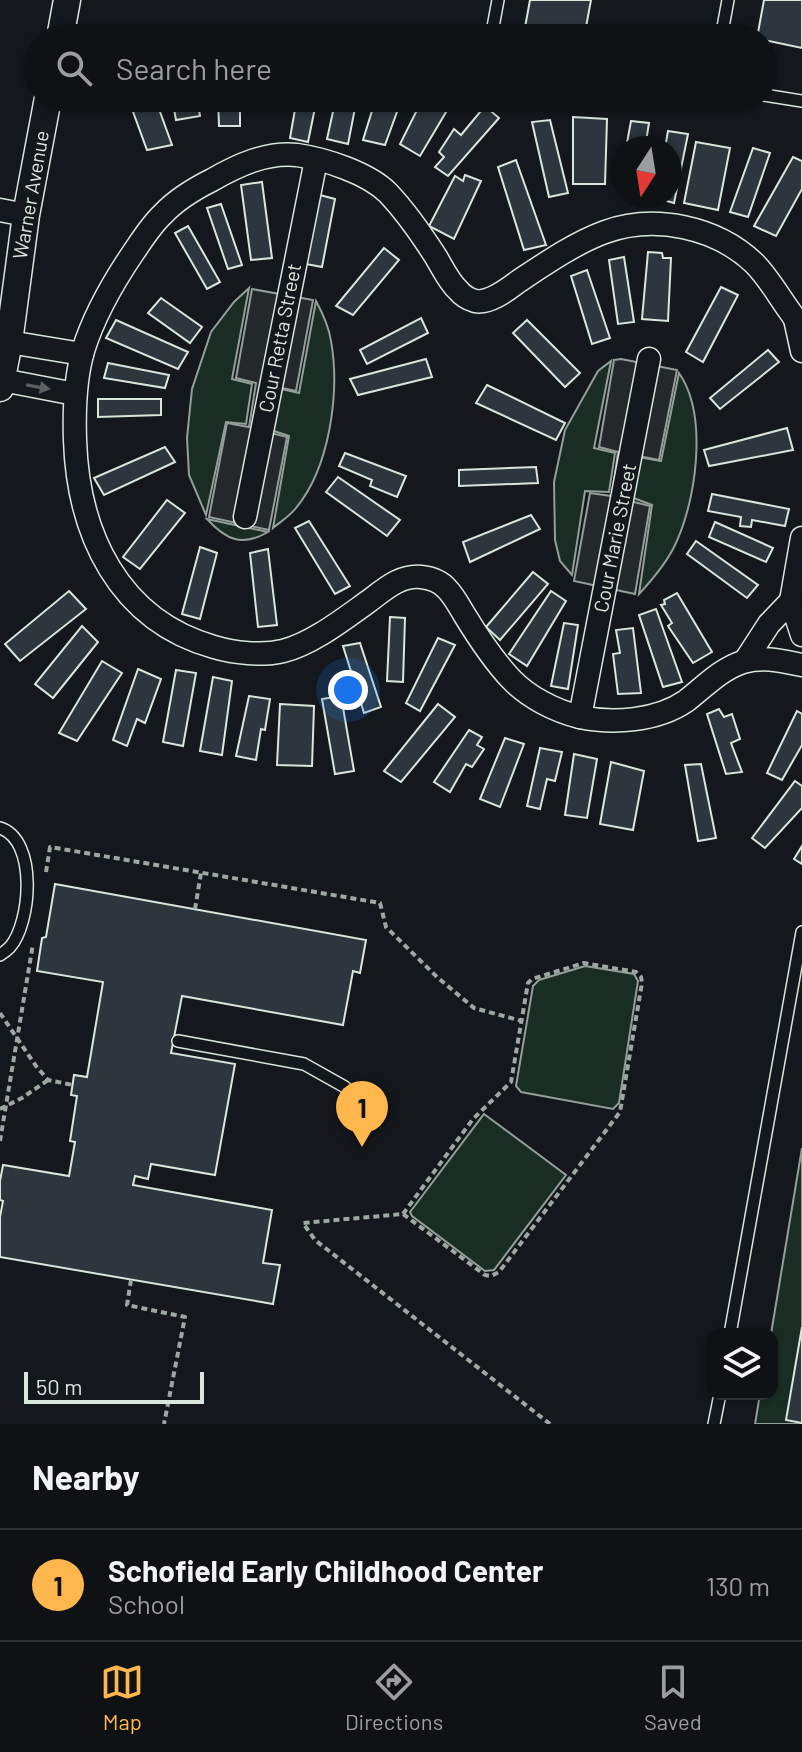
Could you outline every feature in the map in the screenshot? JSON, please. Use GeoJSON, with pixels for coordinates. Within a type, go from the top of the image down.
{"type":"FeatureCollection","features":[{"type":"Feature","properties":{"kind":"street"},"geometry":{"type":"LineString","coordinates":[[63,24],[67,0]]}},
{"type":"Feature","properties":{"kind":"street","name":"Warner Avenue"},"geometry":{"type":"LineString","coordinates":[[1,384],[9,342],[13,213],[44,112]]}},
{"type":"Feature","properties":{"kind":"street"},"geometry":{"type":"LineString","coordinates":[[802,351],[798,323],[764,274],[739,251],[706,233],[652,223],[603,232],[548,262],[500,294],[487,300],[474,301],[458,290],[421,234],[385,191],[363,176],[316,160],[295,155],[269,156],[226,172],[187,193],[162,215],[110,287],[82,354],[75,394],[75,453],[80,490],[91,532],[108,568],[129,595],[151,617],[182,635],[217,648],[253,653],[282,652],[308,641],[395,582],[415,576],[433,579],[447,588],[486,649],[514,682],[552,707],[580,717],[613,720],[661,712],[680,705],[724,671],[745,661],[768,658],[802,665]]}},
{"type":"Feature","properties":{"kind":"street","name":"Cour Retta Street"},"geometry":{"type":"LineString","coordinates":[[245,517],[316,160]]}},
{"type":"Feature","properties":{"kind":"street"},"geometry":{"type":"LineString","coordinates":[[9,342],[82,354]]}},
{"type":"Feature","properties":{"kind":"street","name":"Cour Marie Street"},"geometry":{"type":"LineString","coordinates":[[580,717],[649,359]]}},
{"type":"Feature","properties":{"kind":"street"},"geometry":{"type":"LineString","coordinates":[[1,384],[75,394]]}},
{"type":"Feature","properties":{"kind":"street"},"geometry":{"type":"LineString","coordinates":[[802,538],[791,601],[802,635]]}},
{"type":"Feature","properties":{"kind":"street"},"geometry":{"type":"LineString","coordinates":[[745,661],[769,624],[791,601]]}},
{"type":"Feature","properties":{"kind":"lane"},"geometry":{"type":"LineString","coordinates":[[494,24],[498,0]]}},
{"type":"Feature","properties":{"kind":"lane"},"geometry":{"type":"LineString","coordinates":[[724,24],[728,0]]}},
{"type":"Feature","properties":{"kind":"lane"},"geometry":{"type":"LineString","coordinates":[[778,97],[802,101]]}},
{"type":"Feature","properties":{"kind":"lane"},"geometry":{"type":"LineString","coordinates":[[0,828],[21,845],[28,878],[22,923],[11,946],[0,955]]}},
{"type":"Feature","properties":{"kind":"lane"},"geometry":{"type":"LineString","coordinates":[[731,1328],[802,932]]}},
{"type":"Feature","properties":{"kind":"lane"},"geometry":{"type":"LineString","coordinates":[[178,1041],[304,1064],[345,1087]]}},
{"type":"Feature","properties":{"kind":"lane"},"geometry":{"type":"LineString","coordinates":[[714,1424],[719,1400]]}},
{"type":"Feature","properties":{"kind":"path"},"geometry":{"type":"LineString","coordinates":[[45,875],[50,847],[380,903],[386,927],[474,1008],[522,1021]]}},
{"type":"Feature","properties":{"kind":"path"},"geometry":{"type":"LineString","coordinates":[[195,909],[201,873]]}},
{"type":"Feature","properties":{"kind":"path"},"geometry":{"type":"LineString","coordinates":[[0,1141],[3,1108],[34,943]]}},
{"type":"Feature","properties":{"kind":"path"},"geometry":{"type":"LineString","coordinates":[[403,1214],[473,1119],[511,1082],[528,983],[532,979],[584,963],[636,972],[642,983],[620,1112],[499,1272],[485,1275],[403,1214],[303,1223],[315,1240],[550,1424]]}},
{"type":"Feature","properties":{"kind":"path"},"geometry":{"type":"LineString","coordinates":[[0,1013],[48,1080],[73,1085]]}},
{"type":"Feature","properties":{"kind":"path"},"geometry":{"type":"LineString","coordinates":[[3,1108],[48,1080]]}},
{"type":"Feature","properties":{"kind":"path"},"geometry":{"type":"LineString","coordinates":[[131,1280],[127,1305],[185,1317],[164,1424]]}},
{"type":"Feature","properties":{"kind":"green space"},"geometry":{"type":"Polygon","coordinates":[[[249,288],[232,379],[252,384],[246,424],[226,422],[206,515],[189,475],[187,438],[192,389],[211,332],[249,288]]]}},
{"type":"Feature","properties":{"kind":"green space"},"geometry":{"type":"Polygon","coordinates":[[[316,301],[331,341],[334,383],[330,428],[308,491],[294,511],[273,528],[289,436],[268,429],[277,388],[299,393],[316,301]]]}},
{"type":"Feature","properties":{"kind":"green space"},"geometry":{"type":"Polygon","coordinates":[[[611,361],[594,448],[615,453],[609,492],[585,491],[572,575],[560,561],[555,540],[554,482],[565,430],[598,371],[611,361]]]}},
{"type":"Feature","properties":{"kind":"green space"},"geometry":{"type":"Polygon","coordinates":[[[679,373],[694,412],[696,461],[693,485],[673,549],[658,573],[639,594],[652,505],[631,497],[639,457],[661,461],[679,373]]]}},
{"type":"Feature","properties":{"kind":"green space"},"geometry":{"type":"Polygon","coordinates":[[[207,519],[268,532],[250,539],[235,539],[221,532],[207,519]]]}},
{"type":"Feature","properties":{"kind":"green space"},"geometry":{"type":"Polygon","coordinates":[[[585,966],[634,974],[638,981],[619,1103],[613,1109],[521,1092],[516,1086],[533,986],[539,980],[585,966]]]}},
{"type":"Feature","properties":{"kind":"green space"},"geometry":{"type":"Polygon","coordinates":[[[484,1114],[566,1175],[494,1270],[485,1271],[410,1212],[484,1114]]]}},
{"type":"Feature","properties":{"kind":"green space"},"geometry":{"type":"Polygon","coordinates":[[[802,1148],[802,1424],[755,1424],[759,1400],[778,1400],[778,1328],[772,1328],[802,1148]]]}},
{"type":"Feature","properties":{"kind":"shaded area"},"geometry":{"type":"Polygon","coordinates":[[[252,289],[313,300],[296,391],[277,387],[267,432],[287,437],[269,530],[209,517],[227,423],[249,427],[256,383],[236,378],[252,289]]]}},
{"type":"Feature","properties":{"kind":"shaded area"},"geometry":{"type":"Polygon","coordinates":[[[614,360],[677,370],[659,460],[638,456],[630,501],[650,506],[635,594],[574,581],[590,493],[612,496],[618,452],[599,447],[614,360]]]}},
{"type":"Feature","properties":{"kind":"building"},"geometry":{"type":"Polygon","coordinates":[[[530,0],[591,0],[587,24],[526,24],[530,0]]]}},
{"type":"Feature","properties":{"kind":"building"},"geometry":{"type":"Polygon","coordinates":[[[764,0],[802,0],[802,48],[778,43],[778,24],[760,24],[764,0]]]}},
{"type":"Feature","properties":{"kind":"building"},"geometry":{"type":"Polygon","coordinates":[[[133,112],[160,112],[172,145],[147,150],[133,112]]]}},
{"type":"Feature","properties":{"kind":"building"},"geometry":{"type":"Polygon","coordinates":[[[175,112],[199,112],[200,116],[176,120],[175,112]]]}},
{"type":"Feature","properties":{"kind":"building"},"geometry":{"type":"Polygon","coordinates":[[[218,112],[240,112],[240,126],[219,126],[218,112]]]}},
{"type":"Feature","properties":{"kind":"building"},"geometry":{"type":"Polygon","coordinates":[[[295,112],[314,112],[308,142],[290,138],[295,112]]]}},
{"type":"Feature","properties":{"kind":"building"},"geometry":{"type":"Polygon","coordinates":[[[333,112],[354,112],[348,144],[327,139],[333,112]]]}},
{"type":"Feature","properties":{"kind":"building"},"geometry":{"type":"Polygon","coordinates":[[[372,112],[397,112],[385,145],[363,140],[372,112]]]}},
{"type":"Feature","properties":{"kind":"building"},"geometry":{"type":"Polygon","coordinates":[[[416,112],[446,112],[420,156],[400,144],[416,112]]]}},
{"type":"Feature","properties":{"kind":"building"},"geometry":{"type":"Polygon","coordinates":[[[480,112],[492,112],[499,118],[448,176],[435,167],[444,157],[439,152],[454,129],[461,135],[480,112]]]}},
{"type":"Feature","properties":{"kind":"building"},"geometry":{"type":"Polygon","coordinates":[[[573,117],[607,119],[605,184],[573,184],[573,117]]]}},
{"type":"Feature","properties":{"kind":"building"},"geometry":{"type":"Polygon","coordinates":[[[550,120],[568,193],[549,197],[532,122],[550,120]]]}},
{"type":"Feature","properties":{"kind":"building"},"geometry":{"type":"Polygon","coordinates":[[[631,121],[649,123],[647,136],[628,136],[631,121]]]}},
{"type":"Feature","properties":{"kind":"building"},"geometry":{"type":"Polygon","coordinates":[[[668,131],[688,134],[682,164],[682,136],[667,136],[668,131]]]}},
{"type":"Feature","properties":{"kind":"building"},"geometry":{"type":"Polygon","coordinates":[[[696,142],[730,148],[718,210],[684,203],[696,142]]]}},
{"type":"Feature","properties":{"kind":"building"},"geometry":{"type":"Polygon","coordinates":[[[753,148],[770,153],[748,217],[730,212],[753,148]]]}},
{"type":"Feature","properties":{"kind":"building"},"geometry":{"type":"Polygon","coordinates":[[[793,157],[802,161],[802,189],[776,236],[754,226],[793,157]]]}},
{"type":"Feature","properties":{"kind":"building"},"geometry":{"type":"Polygon","coordinates":[[[516,160],[546,245],[524,250],[498,167],[516,160]]]}},
{"type":"Feature","properties":{"kind":"building"},"geometry":{"type":"Polygon","coordinates":[[[465,175],[481,181],[454,239],[429,226],[455,176],[463,181],[465,175]]]}},
{"type":"Feature","properties":{"kind":"building"},"geometry":{"type":"Polygon","coordinates":[[[262,182],[272,258],[251,260],[241,185],[262,182]]]}},
{"type":"Feature","properties":{"kind":"building"},"geometry":{"type":"Polygon","coordinates":[[[320,195],[335,199],[322,267],[306,264],[320,195]]]}},
{"type":"Feature","properties":{"kind":"building"},"geometry":{"type":"Polygon","coordinates":[[[221,204],[242,265],[228,269],[207,208],[221,204]]]}},
{"type":"Feature","properties":{"kind":"building"},"geometry":{"type":"Polygon","coordinates":[[[188,226],[220,282],[207,289],[175,233],[188,226]]]}},
{"type":"Feature","properties":{"kind":"building"},"geometry":{"type":"Polygon","coordinates":[[[384,248],[399,260],[353,315],[336,306],[384,248]]]}},
{"type":"Feature","properties":{"kind":"building"},"geometry":{"type":"Polygon","coordinates":[[[648,252],[662,253],[663,258],[671,258],[668,321],[642,319],[648,252]]]}},
{"type":"Feature","properties":{"kind":"building"},"geometry":{"type":"Polygon","coordinates":[[[624,257],[634,322],[618,324],[609,260],[624,257]]]}},
{"type":"Feature","properties":{"kind":"building"},"geometry":{"type":"Polygon","coordinates":[[[587,270],[610,338],[592,344],[571,276],[587,270]]]}},
{"type":"Feature","properties":{"kind":"building"},"geometry":{"type":"Polygon","coordinates":[[[721,287],[738,295],[703,362],[686,352],[721,287]]]}},
{"type":"Feature","properties":{"kind":"building"},"geometry":{"type":"Polygon","coordinates":[[[161,298],[202,327],[190,343],[148,313],[161,298]]]}},
{"type":"Feature","properties":{"kind":"building"},"geometry":{"type":"Polygon","coordinates":[[[421,318],[428,333],[367,364],[360,350],[421,318]]]}},
{"type":"Feature","properties":{"kind":"building"},"geometry":{"type":"Polygon","coordinates":[[[116,320],[188,352],[178,369],[106,338],[116,320]]]}},
{"type":"Feature","properties":{"kind":"building"},"geometry":{"type":"Polygon","coordinates":[[[527,320],[580,373],[565,387],[513,333],[527,320]]]}},
{"type":"Feature","properties":{"kind":"building"},"geometry":{"type":"Polygon","coordinates":[[[768,350],[779,362],[720,409],[710,398],[768,350]]]}},
{"type":"Feature","properties":{"kind":"building"},"geometry":{"type":"Polygon","coordinates":[[[426,359],[432,377],[358,395],[350,379],[426,359]]]}},
{"type":"Feature","properties":{"kind":"building"},"geometry":{"type":"Polygon","coordinates":[[[108,363],[169,375],[165,388],[104,378],[108,363]]]}},
{"type":"Feature","properties":{"kind":"building"},"geometry":{"type":"Polygon","coordinates":[[[487,385],[565,423],[556,440],[476,403],[487,385]]]}},
{"type":"Feature","properties":{"kind":"building"},"geometry":{"type":"Polygon","coordinates":[[[98,399],[161,399],[161,415],[98,417],[98,399]]]}},
{"type":"Feature","properties":{"kind":"building"},"geometry":{"type":"Polygon","coordinates":[[[787,428],[793,450],[709,466],[704,450],[787,428]]]}},
{"type":"Feature","properties":{"kind":"building"},"geometry":{"type":"Polygon","coordinates":[[[165,447],[175,462],[104,495],[94,478],[165,447]]]}},
{"type":"Feature","properties":{"kind":"building"},"geometry":{"type":"Polygon","coordinates":[[[345,453],[406,476],[397,497],[370,486],[372,480],[339,466],[345,453]]]}},
{"type":"Feature","properties":{"kind":"building"},"geometry":{"type":"Polygon","coordinates":[[[536,467],[538,483],[459,486],[459,470],[536,467]]]}},
{"type":"Feature","properties":{"kind":"building"},"geometry":{"type":"Polygon","coordinates":[[[338,477],[400,520],[387,536],[326,492],[338,477]]]}},
{"type":"Feature","properties":{"kind":"building"},"geometry":{"type":"Polygon","coordinates":[[[712,494],[789,509],[785,526],[752,520],[751,527],[740,526],[741,517],[708,511],[712,494]]]}},
{"type":"Feature","properties":{"kind":"building"},"geometry":{"type":"Polygon","coordinates":[[[167,500],[185,513],[140,569],[123,557],[167,500]]]}},
{"type":"Feature","properties":{"kind":"building"},"geometry":{"type":"Polygon","coordinates":[[[531,515],[540,529],[470,562],[463,542],[531,515]]]}},
{"type":"Feature","properties":{"kind":"building"},"geometry":{"type":"Polygon","coordinates":[[[309,521],[350,586],[335,594],[295,528],[309,521]]]}},
{"type":"Feature","properties":{"kind":"building"},"geometry":{"type":"Polygon","coordinates":[[[715,522],[773,548],[766,562],[709,537],[715,522]]]}},
{"type":"Feature","properties":{"kind":"building"},"geometry":{"type":"Polygon","coordinates":[[[696,541],[758,585],[747,598],[687,554],[696,541]]]}},
{"type":"Feature","properties":{"kind":"building"},"geometry":{"type":"Polygon","coordinates":[[[200,547],[217,553],[200,619],[182,614],[200,547]]]}},
{"type":"Feature","properties":{"kind":"building"},"geometry":{"type":"Polygon","coordinates":[[[268,549],[277,625],[258,627],[250,553],[268,549]]]}},
{"type":"Feature","properties":{"kind":"building"},"geometry":{"type":"Polygon","coordinates":[[[533,572],[548,584],[500,640],[486,627],[533,572]]]}},
{"type":"Feature","properties":{"kind":"building"},"geometry":{"type":"Polygon","coordinates":[[[69,591],[86,609],[20,661],[5,644],[69,591]]]}},
{"type":"Feature","properties":{"kind":"building"},"geometry":{"type":"Polygon","coordinates":[[[551,591],[566,601],[527,666],[509,654],[551,591]]]}},
{"type":"Feature","properties":{"kind":"building"},"geometry":{"type":"Polygon","coordinates":[[[677,593],[712,652],[693,663],[668,626],[672,623],[661,605],[677,593]]]}},
{"type":"Feature","properties":{"kind":"building"},"geometry":{"type":"Polygon","coordinates":[[[656,609],[682,682],[663,687],[639,615],[656,609]]]}},
{"type":"Feature","properties":{"kind":"building"},"geometry":{"type":"Polygon","coordinates":[[[390,617],[405,618],[403,682],[387,681],[390,617]]]}},
{"type":"Feature","properties":{"kind":"building"},"geometry":{"type":"Polygon","coordinates":[[[564,623],[578,625],[568,689],[551,686],[564,623]]]}},
{"type":"Feature","properties":{"kind":"building"},"geometry":{"type":"Polygon","coordinates":[[[82,626],[98,642],[53,698],[35,684],[82,626]]]}},
{"type":"Feature","properties":{"kind":"building"},"geometry":{"type":"Polygon","coordinates":[[[633,628],[641,693],[618,694],[613,654],[620,653],[616,630],[633,628]]]}},
{"type":"Feature","properties":{"kind":"building"},"geometry":{"type":"Polygon","coordinates":[[[438,638],[455,645],[420,711],[406,703],[438,638]]]}},
{"type":"Feature","properties":{"kind":"building"},"geometry":{"type":"Polygon","coordinates":[[[360,643],[381,707],[364,713],[343,646],[360,643]]]}},
{"type":"Feature","properties":{"kind":"building"},"geometry":{"type":"Polygon","coordinates":[[[102,661],[122,673],[77,741],[59,733],[102,661]]]}},
{"type":"Feature","properties":{"kind":"building"},"geometry":{"type":"Polygon","coordinates":[[[138,669],[161,679],[145,723],[137,719],[127,746],[113,740],[138,669]]]}},
{"type":"Feature","properties":{"kind":"building"},"geometry":{"type":"Polygon","coordinates":[[[176,670],[196,673],[183,746],[163,742],[176,670]]]}},
{"type":"Feature","properties":{"kind":"building"},"geometry":{"type":"Polygon","coordinates":[[[213,677],[232,681],[222,755],[200,751],[213,677]]]}},
{"type":"Feature","properties":{"kind":"building"},"geometry":{"type":"Polygon","coordinates":[[[249,696],[270,699],[256,760],[236,756],[249,696]]]}},
{"type":"Feature","properties":{"kind":"building"},"geometry":{"type":"Polygon","coordinates":[[[341,696],[354,771],[335,774],[322,699],[341,696]]]}},
{"type":"Feature","properties":{"kind":"building"},"geometry":{"type":"Polygon","coordinates":[[[280,704],[314,706],[312,766],[277,765],[280,704]]]}},
{"type":"Feature","properties":{"kind":"building"},"geometry":{"type":"Polygon","coordinates":[[[438,704],[455,717],[401,782],[384,771],[438,704]]]}},
{"type":"Feature","properties":{"kind":"building"},"geometry":{"type":"Polygon","coordinates":[[[719,709],[724,717],[732,714],[740,739],[731,743],[742,772],[726,774],[707,714],[719,709]]]}},
{"type":"Feature","properties":{"kind":"building"},"geometry":{"type":"Polygon","coordinates":[[[797,711],[802,714],[802,745],[782,780],[767,773],[797,711]]]}},
{"type":"Feature","properties":{"kind":"building"},"geometry":{"type":"Polygon","coordinates":[[[469,730],[482,737],[477,745],[484,749],[472,767],[466,764],[450,792],[434,782],[469,730]]]}},
{"type":"Feature","properties":{"kind":"building"},"geometry":{"type":"Polygon","coordinates":[[[505,738],[524,744],[500,807],[480,799],[505,738]]]}},
{"type":"Feature","properties":{"kind":"building"},"geometry":{"type":"Polygon","coordinates":[[[540,748],[562,752],[555,781],[547,779],[540,809],[527,806],[540,748]]]}},
{"type":"Feature","properties":{"kind":"building"},"geometry":{"type":"Polygon","coordinates":[[[574,754],[597,759],[587,818],[565,815],[574,754]]]}},
{"type":"Feature","properties":{"kind":"building"},"geometry":{"type":"Polygon","coordinates":[[[611,762],[644,771],[633,830],[600,824],[611,762]]]}},
{"type":"Feature","properties":{"kind":"building"},"geometry":{"type":"Polygon","coordinates":[[[701,764],[716,838],[698,841],[685,765],[701,764]]]}},
{"type":"Feature","properties":{"kind":"building"},"geometry":{"type":"Polygon","coordinates":[[[795,781],[802,786],[802,808],[765,848],[752,838],[795,781]]]}},
{"type":"Feature","properties":{"kind":"building"},"geometry":{"type":"Polygon","coordinates":[[[802,846],[802,864],[794,859],[802,846]]]}},
{"type":"Feature","properties":{"kind":"building"},"geometry":{"type":"Polygon","coordinates":[[[55,884],[366,940],[360,973],[353,971],[343,1025],[182,996],[171,1053],[235,1064],[215,1175],[151,1164],[148,1179],[135,1176],[133,1185],[272,1210],[263,1263],[280,1265],[273,1304],[0,1257],[3,1201],[0,1200],[0,1181],[3,1165],[69,1176],[75,1142],[70,1141],[77,1096],[71,1095],[74,1075],[87,1077],[103,982],[37,971],[55,884]]]}},
{"type":"Feature","properties":{"kind":"building"},"geometry":{"type":"Polygon","coordinates":[[[802,1327],[802,1423],[786,1420],[802,1327]]]}},
{"type":"Feature","properties":{"kind":"place","name":"Schofield Early Childhood Center"},"geometry":{"type":"Point","coordinates":[362,1147]}}]}
